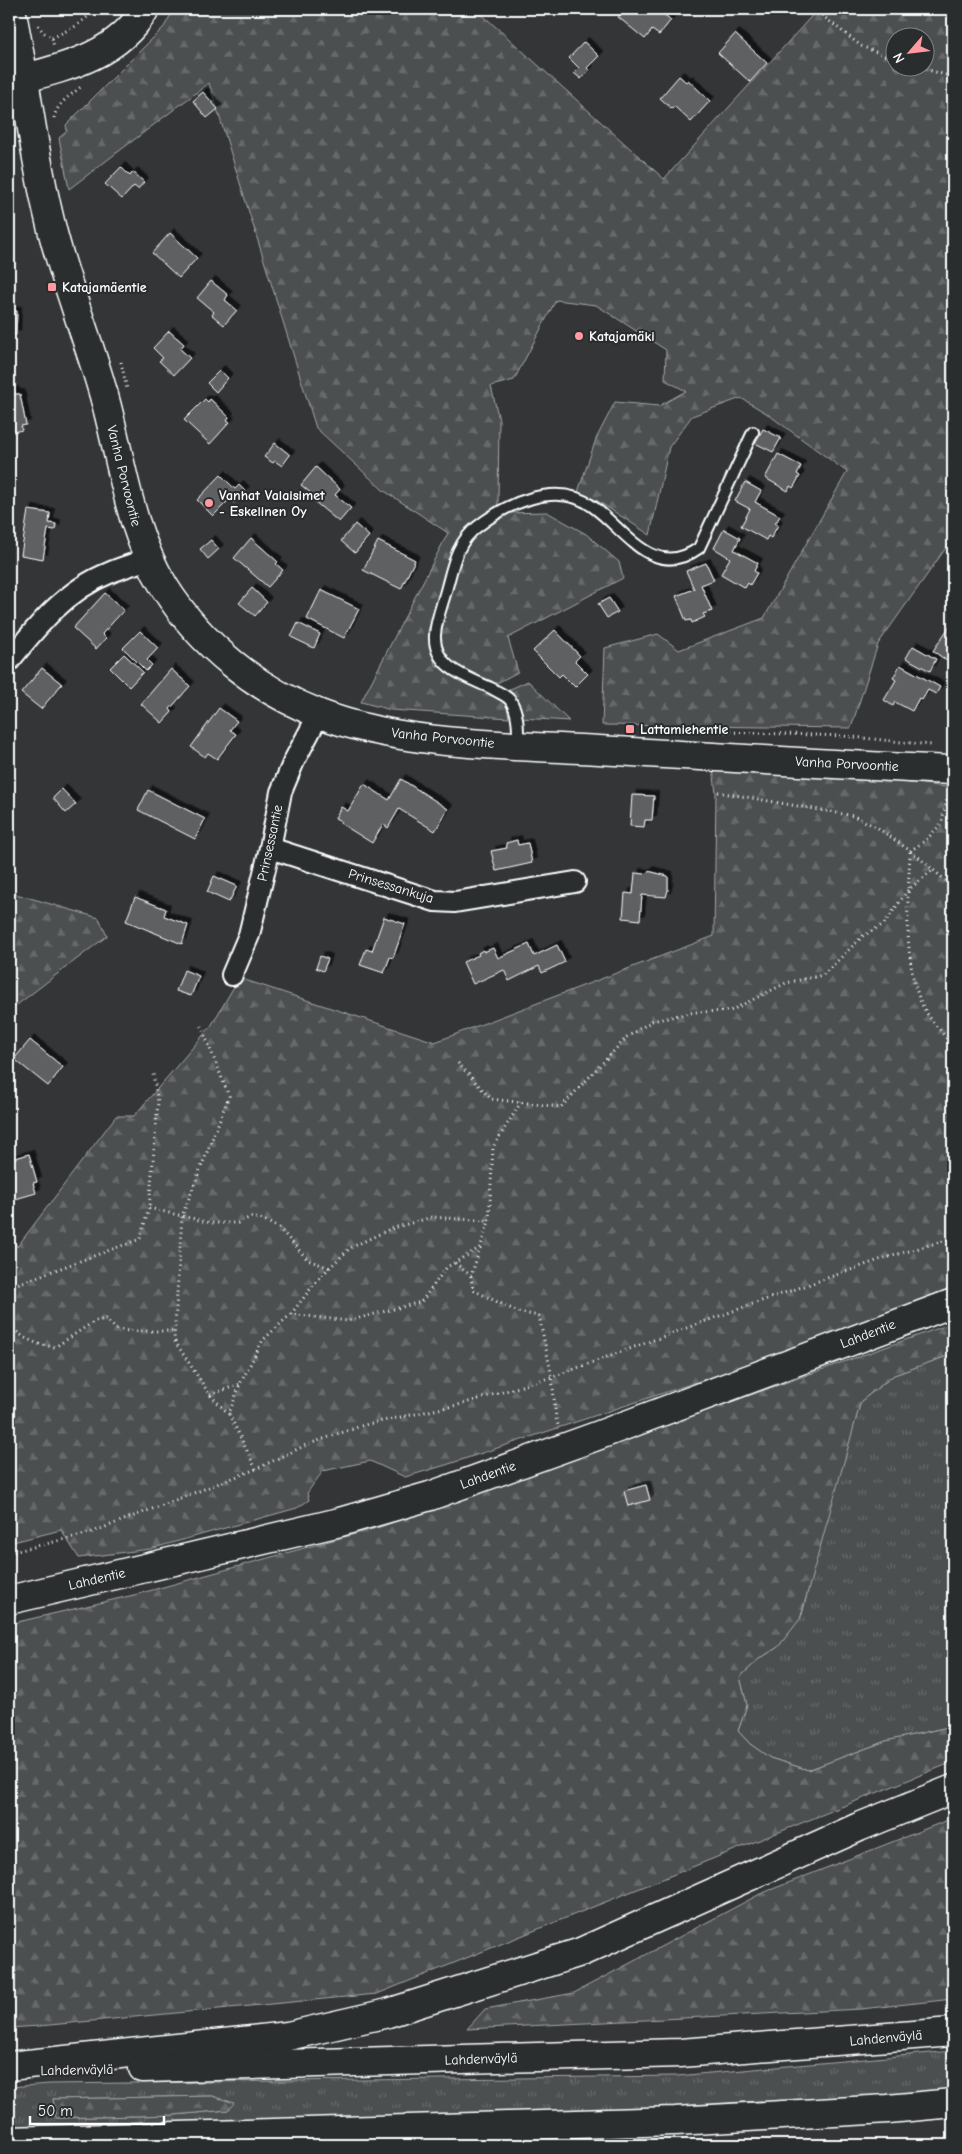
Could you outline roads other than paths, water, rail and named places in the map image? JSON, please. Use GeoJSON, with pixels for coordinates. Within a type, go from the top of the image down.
{"type":"FeatureCollection","features":[{"type":"Feature","properties":{"kind":"main road","name":"Vanha Porvoontie"},"geometry":{"type":"LineString","coordinates":[[11,9],[54,237],[106,402],[134,523],[149,558],[165,588],[185,617],[211,645],[240,669],[278,695],[319,714],[358,726],[410,737],[952,777]]}},
{"type":"Feature","properties":{"kind":"main road"},"geometry":{"type":"LineString","coordinates":[[25,78],[81,62],[98,54],[114,43],[138,21],[145,9]]}},
{"type":"Feature","properties":{"kind":"main road","name":"Lahdentie"},"geometry":{"type":"LineString","coordinates":[[9,1600],[340,1522],[430,1496],[953,1303]]}},
{"type":"Feature","properties":{"kind":"main road"},"geometry":{"type":"LineString","coordinates":[[9,2066],[288,2036],[388,2013],[581,1952],[859,1827],[953,1789]]}},
{"type":"Feature","properties":{"kind":"main road","name":"Lahdenväylä"},"geometry":{"type":"LineString","coordinates":[[9,2071],[680,2053],[953,2032]]}},
{"type":"Feature","properties":{"kind":"main road"},"geometry":{"type":"LineString","coordinates":[[9,2141],[675,2121],[888,2109],[953,2103]]}},
{"type":"Feature","properties":{"kind":"street"},"geometry":{"type":"LineString","coordinates":[[9,661],[46,616],[75,592],[108,573],[149,558]]}},
{"type":"Feature","properties":{"kind":"street","name":"Prinsessantie"},"geometry":{"type":"LineString","coordinates":[[232,975],[249,934],[270,848],[281,792],[294,761],[319,714]]}},
{"type":"Feature","properties":{"kind":"street","name":"Prinsessankuja"},"geometry":{"type":"LineString","coordinates":[[270,848],[435,901],[455,902],[575,882]]}},
{"type":"Feature","properties":{"kind":"lane"},"geometry":{"type":"LineString","coordinates":[[518,746],[518,726],[510,700],[451,669],[444,663],[436,645],[435,635],[439,616],[461,545],[476,528],[517,502],[536,497],[562,496],[591,505],[630,541],[651,553],[665,559],[677,559],[688,556],[699,548],[753,432]]}},
{"type":"Feature","properties":{"kind":"place","name":"Katajamäentie"},"geometry":{"type":"Point","coordinates":[52,287]}},
{"type":"Feature","properties":{"kind":"place","name":"Katajamäki"},"geometry":{"type":"Point","coordinates":[579,336]}},
{"type":"Feature","properties":{"kind":"place","name":"Vanhat Valaisimet - Eskelinen Oy"},"geometry":{"type":"Point","coordinates":[209,503]}},
{"type":"Feature","properties":{"kind":"place","name":"Lattamiehentie"},"geometry":{"type":"Point","coordinates":[630,729]}}]}
